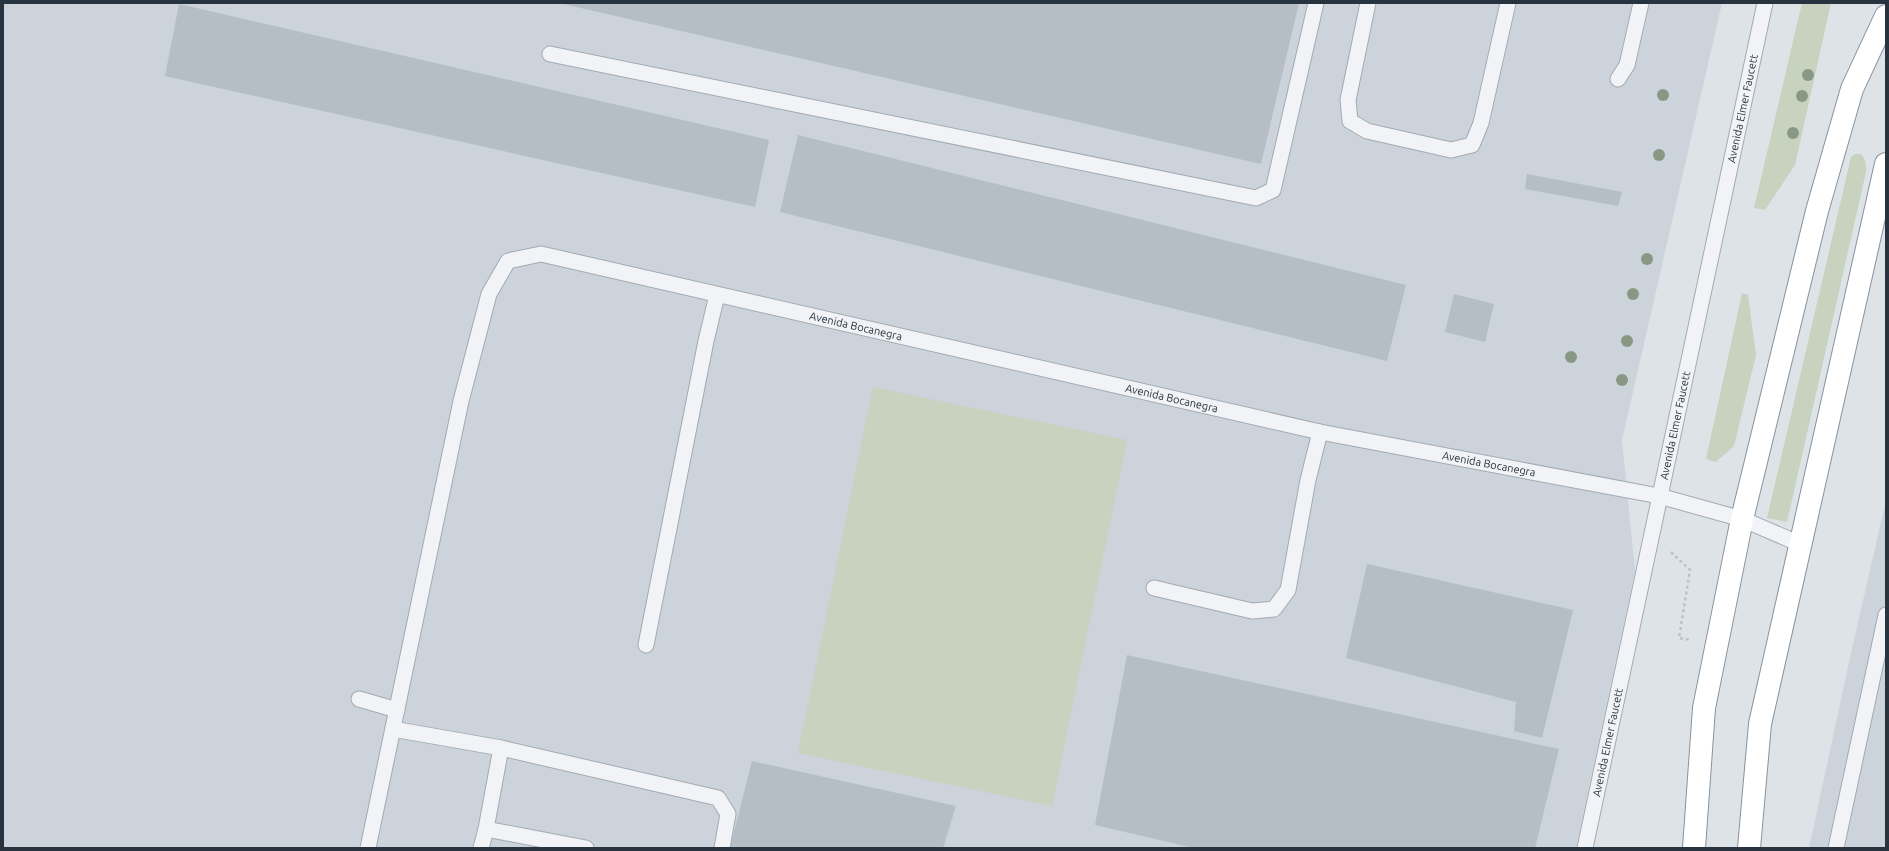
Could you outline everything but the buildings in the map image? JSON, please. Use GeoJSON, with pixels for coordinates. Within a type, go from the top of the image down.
{"type":"FeatureCollection","features":[{"type":"Feature","properties":{"kind":"highway"},"geometry":{"type":"LineString","coordinates":[[1694,848],[1704,708],[1742,519],[1817,211],[1852,89],[1886,16]]}},
{"type":"Feature","properties":{"kind":"highway"},"geometry":{"type":"LineString","coordinates":[[1749,848],[1760,724],[1886,164]]}},
{"type":"Feature","properties":{"kind":"lane"},"geometry":{"type":"LineString","coordinates":[[550,54],[1256,198],[1273,190],[1316,3]]}},
{"type":"Feature","properties":{"kind":"lane"},"geometry":{"type":"LineString","coordinates":[[1368,3],[1348,100],[1350,121],[1367,132],[1451,150],[1472,145],[1481,123],[1508,3]]}},
{"type":"Feature","properties":{"kind":"lane"},"geometry":{"type":"LineString","coordinates":[[1618,79],[1627,66],[1641,3]]}},
{"type":"Feature","properties":{"kind":"lane","name":"Avenida Elmer Faucett"},"geometry":{"type":"LineString","coordinates":[[1585,848],[1765,3]]}},
{"type":"Feature","properties":{"kind":"lane","name":"Avenida Bocanegra"},"geometry":{"type":"LineString","coordinates":[[397,710],[461,401],[489,294],[508,261],[541,254],[1320,432],[1659,496],[1742,519],[1800,544]]}},
{"type":"Feature","properties":{"kind":"lane"},"geometry":{"type":"LineString","coordinates":[[646,645],[706,341],[717,295]]}},
{"type":"Feature","properties":{"kind":"lane"},"geometry":{"type":"LineString","coordinates":[[1154,588],[1252,611],[1274,609],[1288,590],[1308,480],[1320,432]]}},
{"type":"Feature","properties":{"kind":"lane"},"geometry":{"type":"LineString","coordinates":[[1836,848],[1886,615]]}},
{"type":"Feature","properties":{"kind":"lane"},"geometry":{"type":"LineString","coordinates":[[359,700],[397,710],[368,848]]}},
{"type":"Feature","properties":{"kind":"lane"},"geometry":{"type":"LineString","coordinates":[[393,729],[501,748],[718,798],[728,814],[722,848]]}},
{"type":"Feature","properties":{"kind":"lane"},"geometry":{"type":"LineString","coordinates":[[481,848],[501,748]]}},
{"type":"Feature","properties":{"kind":"lane"},"geometry":{"type":"LineString","coordinates":[[486,829],[586,848]]}},
{"type":"Feature","properties":{"kind":"path"},"geometry":{"type":"LineString","coordinates":[[1652,534],[1690,570],[1679,638],[1717,644]]}},
{"type":"Feature","properties":{"kind":"shaded area"},"geometry":{"type":"Polygon","coordinates":[[[3,3],[1722,3],[1622,440],[1635,571],[1576,848],[3,848],[3,3]]]}},
{"type":"Feature","properties":{"kind":"shaded area"},"geometry":{"type":"Polygon","coordinates":[[[1886,500],[1886,848],[1809,848],[1849,662],[1886,500]]]}},
{"type":"Feature","properties":{"kind":"green space"},"geometry":{"type":"Polygon","coordinates":[[[1802,3],[1831,3],[1795,165],[1765,210],[1754,208],[1802,3]]]}},
{"type":"Feature","properties":{"kind":"green space"},"geometry":{"type":"Polygon","coordinates":[[[1855,154],[1861,154],[1864,158],[1866,172],[1787,522],[1767,518],[1851,157],[1855,154]]]}},
{"type":"Feature","properties":{"kind":"green space"},"geometry":{"type":"Polygon","coordinates":[[[1742,293],[1748,295],[1756,355],[1734,446],[1716,462],[1706,459],[1742,293]]]}},
{"type":"Feature","properties":{"kind":"green space"},"geometry":{"type":"Polygon","coordinates":[[[873,387],[1127,440],[1052,806],[798,753],[873,387]]]}}]}
